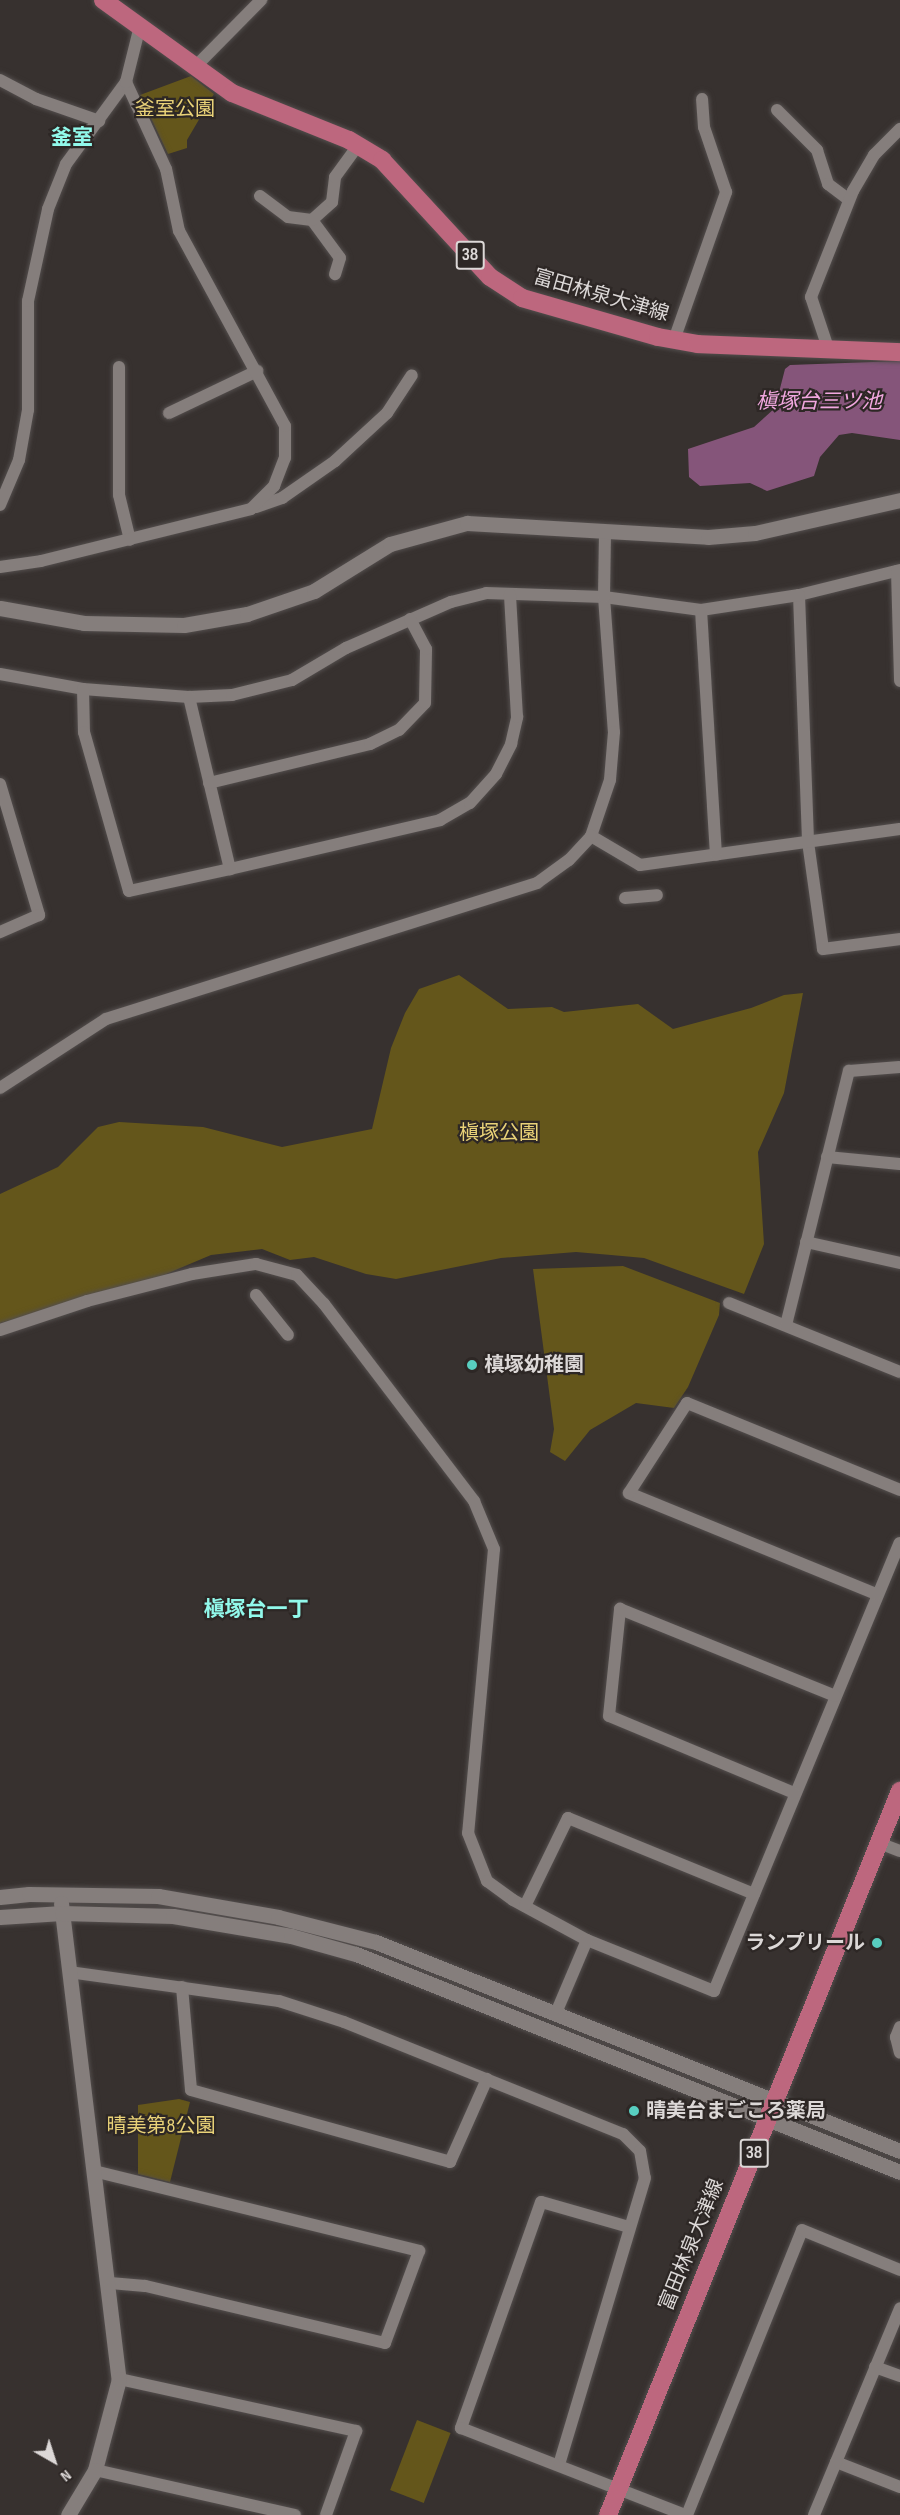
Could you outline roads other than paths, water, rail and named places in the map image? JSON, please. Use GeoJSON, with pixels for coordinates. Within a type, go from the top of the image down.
{"type":"FeatureCollection","features":[{"type":"Feature","properties":{"kind":"main road","name":"富田林泉大津線"},"geometry":{"type":"LineString","coordinates":[[103,0],[243,98],[358,146],[382,160],[490,277],[522,298],[674,340],[829,351],[900,352]]}},
{"type":"Feature","properties":{"kind":"main road","name":"富田林泉大津線"},"geometry":{"type":"LineString","coordinates":[[608,2515],[900,1791]]}},
{"type":"Feature","properties":{"kind":"street"},"geometry":{"type":"LineString","coordinates":[[196,66],[261,0]]}},
{"type":"Feature","properties":{"kind":"street"},"geometry":{"type":"LineString","coordinates":[[0,505],[19,460],[28,410],[28,302],[48,209],[66,164],[126,82],[140,26]]}},
{"type":"Feature","properties":{"kind":"street"},"geometry":{"type":"LineString","coordinates":[[0,80],[36,99],[99,121]]}},
{"type":"Feature","properties":{"kind":"street"},"geometry":{"type":"LineString","coordinates":[[126,82],[166,169],[179,231],[285,426],[285,458],[274,486],[251,509]]}},
{"type":"Feature","properties":{"kind":"street"},"geometry":{"type":"LineString","coordinates":[[674,340],[726,192],[704,127],[702,99]]}},
{"type":"Feature","properties":{"kind":"street"},"geometry":{"type":"LineString","coordinates":[[777,110],[817,150],[828,184],[849,200]]}},
{"type":"Feature","properties":{"kind":"street"},"geometry":{"type":"LineString","coordinates":[[829,351],[811,297],[849,200],[874,155],[900,129]]}},
{"type":"Feature","properties":{"kind":"street"},"geometry":{"type":"LineString","coordinates":[[312,220],[332,202],[335,177],[358,146]]}},
{"type":"Feature","properties":{"kind":"street"},"geometry":{"type":"LineString","coordinates":[[260,196],[288,217],[312,220],[340,258],[335,274]]}},
{"type":"Feature","properties":{"kind":"street"},"geometry":{"type":"LineString","coordinates":[[119,367],[119,495],[130,540]]}},
{"type":"Feature","properties":{"kind":"street"},"geometry":{"type":"LineString","coordinates":[[169,413],[257,371]]}},
{"type":"Feature","properties":{"kind":"street"},"geometry":{"type":"LineString","coordinates":[[0,567],[41,561],[130,540],[251,509],[282,498],[335,461],[387,413],[412,375]]}},
{"type":"Feature","properties":{"kind":"street"},"geometry":{"type":"LineString","coordinates":[[0,608],[84,623],[184,625],[247,614],[314,591],[390,544],[468,523],[708,537],[755,533],[900,500]]}},
{"type":"Feature","properties":{"kind":"street"},"geometry":{"type":"LineString","coordinates":[[0,1088],[106,1019],[537,883],[569,860],[591,836],[610,780],[614,732],[604,597],[605,532]]}},
{"type":"Feature","properties":{"kind":"street"},"geometry":{"type":"LineString","coordinates":[[0,675],[83,689],[189,697],[232,695],[292,680],[346,648],[410,619],[451,602],[486,593],[604,597],[700,610],[799,595],[898,570],[900,681]]}},
{"type":"Feature","properties":{"kind":"street"},"geometry":{"type":"LineString","coordinates":[[83,689],[84,732],[129,891],[230,869],[440,820],[470,803],[496,774],[511,744],[517,717],[510,594]]}},
{"type":"Feature","properties":{"kind":"street"},"geometry":{"type":"LineString","coordinates":[[799,595],[808,842],[823,949],[900,939]]}},
{"type":"Feature","properties":{"kind":"street"},"geometry":{"type":"LineString","coordinates":[[700,610],[716,855]]}},
{"type":"Feature","properties":{"kind":"street"},"geometry":{"type":"LineString","coordinates":[[209,783],[370,744],[399,730],[424,703],[426,649],[410,619]]}},
{"type":"Feature","properties":{"kind":"street"},"geometry":{"type":"LineString","coordinates":[[189,697],[230,869]]}},
{"type":"Feature","properties":{"kind":"street"},"geometry":{"type":"LineString","coordinates":[[0,784],[39,915],[0,932]]}},
{"type":"Feature","properties":{"kind":"street"},"geometry":{"type":"LineString","coordinates":[[591,836],[640,865],[900,829]]}},
{"type":"Feature","properties":{"kind":"street"},"geometry":{"type":"LineString","coordinates":[[625,898],[657,895]]}},
{"type":"Feature","properties":{"kind":"street"},"geometry":{"type":"LineString","coordinates":[[786,1325],[849,1071],[900,1067]]}},
{"type":"Feature","properties":{"kind":"street"},"geometry":{"type":"LineString","coordinates":[[827,1156],[900,1164]]}},
{"type":"Feature","properties":{"kind":"street"},"geometry":{"type":"LineString","coordinates":[[806,1242],[900,1263]]}},
{"type":"Feature","properties":{"kind":"street"},"geometry":{"type":"LineString","coordinates":[[0,1330],[97,1298],[192,1274],[256,1264],[297,1275],[324,1304],[474,1501],[494,1549],[468,1833],[487,1881],[525,1906],[587,1940],[714,1991],[876,1594],[900,1543]]}},
{"type":"Feature","properties":{"kind":"street"},"geometry":{"type":"LineString","coordinates":[[256,1295],[288,1335]]}},
{"type":"Feature","properties":{"kind":"street"},"geometry":{"type":"LineString","coordinates":[[729,1303],[900,1372]]}},
{"type":"Feature","properties":{"kind":"street"},"geometry":{"type":"LineString","coordinates":[[876,1594],[629,1493],[687,1403],[900,1490]]}},
{"type":"Feature","properties":{"kind":"street"},"geometry":{"type":"LineString","coordinates":[[794,1793],[609,1716],[620,1609],[835,1696]]}},
{"type":"Feature","properties":{"kind":"street"},"geometry":{"type":"LineString","coordinates":[[525,1906],[568,1818],[754,1894]]}},
{"type":"Feature","properties":{"kind":"street"},"geometry":{"type":"LineString","coordinates":[[879,1843],[900,1851]]}},
{"type":"Feature","properties":{"kind":"street"},"geometry":{"type":"LineString","coordinates":[[0,1897],[60,1894],[158,1896],[278,1917],[376,1942],[556,2013],[771,2110],[900,2172]]}},
{"type":"Feature","properties":{"kind":"street"},"geometry":{"type":"LineString","coordinates":[[60,1894],[110,2283],[119,2379],[95,2470],[68,2515]]}},
{"type":"Feature","properties":{"kind":"street"},"geometry":{"type":"LineString","coordinates":[[0,1917],[62,1913],[173,1916],[291,1936],[356,1954],[771,2110],[900,2151]]}},
{"type":"Feature","properties":{"kind":"street"},"geometry":{"type":"LineString","coordinates":[[556,2013],[587,1940]]}},
{"type":"Feature","properties":{"kind":"street"},"geometry":{"type":"LineString","coordinates":[[69,1972],[279,2001],[344,2022],[623,2134],[640,2151],[645,2178],[559,2464]]}},
{"type":"Feature","properties":{"kind":"street"},"geometry":{"type":"LineString","coordinates":[[182,1987],[191,2090],[450,2162],[487,2079]]}},
{"type":"Feature","properties":{"kind":"street"},"geometry":{"type":"LineString","coordinates":[[900,2027],[896,2037],[900,2053]]}},
{"type":"Feature","properties":{"kind":"street"},"geometry":{"type":"LineString","coordinates":[[94,2171],[418,2251],[385,2343],[145,2286],[110,2283]]}},
{"type":"Feature","properties":{"kind":"street"},"geometry":{"type":"LineString","coordinates":[[629,2227],[542,2202],[461,2428],[686,2515],[802,2230],[900,2270]]}},
{"type":"Feature","properties":{"kind":"street"},"geometry":{"type":"LineString","coordinates":[[814,2515],[900,2308]]}},
{"type":"Feature","properties":{"kind":"street"},"geometry":{"type":"LineString","coordinates":[[875,2367],[900,2376]]}},
{"type":"Feature","properties":{"kind":"street"},"geometry":{"type":"LineString","coordinates":[[119,2379],[356,2431],[326,2515]]}},
{"type":"Feature","properties":{"kind":"street"},"geometry":{"type":"LineString","coordinates":[[836,2462],[900,2487]]}},
{"type":"Feature","properties":{"kind":"street"},"geometry":{"type":"LineString","coordinates":[[95,2470],[295,2515]]}},
{"type":"Feature","properties":{"kind":"water","name":"槇塚台三ツ池"},"geometry":{"type":"Polygon","coordinates":[[[900,361],[900,440],[852,433],[839,435],[820,457],[814,476],[767,491],[750,483],[700,486],[689,477],[688,449],[754,427],[775,408],[785,369],[790,365],[900,361]]]}},
{"type":"Feature","properties":{"kind":"place","name":"槙塚幼稚園"},"geometry":{"type":"Point","coordinates":[472,1365]}},
{"type":"Feature","properties":{"kind":"place","name":"ランプリール"},"geometry":{"type":"Point","coordinates":[877,1943]}},
{"type":"Feature","properties":{"kind":"place","name":"晴美台まごころ薬局"},"geometry":{"type":"Point","coordinates":[634,2111]}},
{"type":"Feature","properties":{"kind":"district","name":"釜室"},"geometry":{"type":"Point","coordinates":[72,138]}},
{"type":"Feature","properties":{"kind":"district","name":"槇塚台一丁"},"geometry":{"type":"Point","coordinates":[256,1610]}},
{"type":"Feature","properties":{"kind":"park label","name":"釜室公園"},"geometry":{"type":"Point","coordinates":[175,109]}},
{"type":"Feature","properties":{"kind":"park label","name":"槇塚公園"},"geometry":{"type":"Point","coordinates":[499,1133]}},
{"type":"Feature","properties":{"kind":"park label","name":"晴美第8公園"},"geometry":{"type":"Point","coordinates":[161,2126]}}]}
